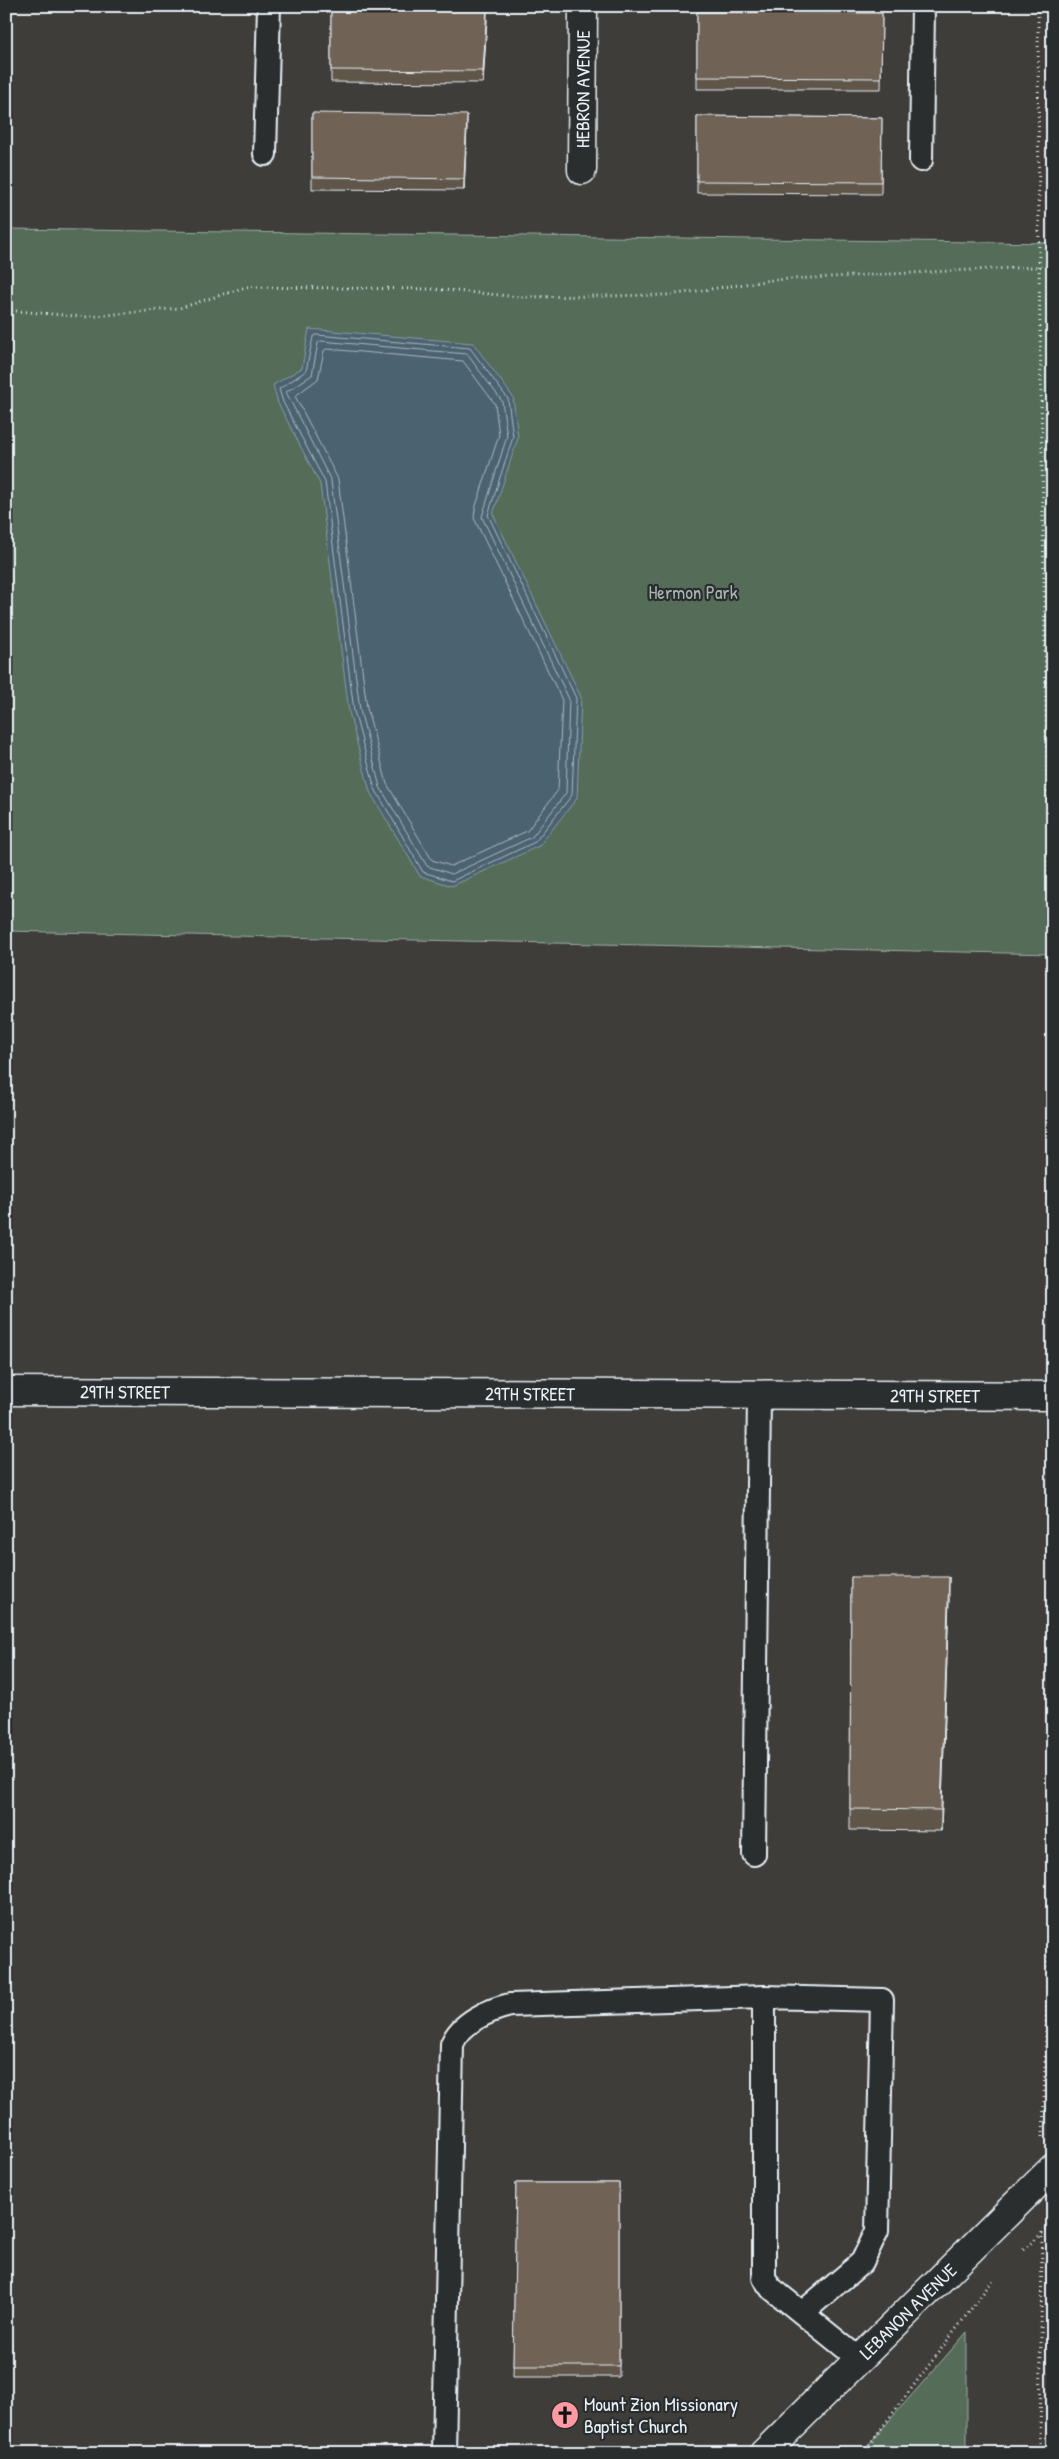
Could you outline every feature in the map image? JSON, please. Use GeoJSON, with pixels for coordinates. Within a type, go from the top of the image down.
{"type":"FeatureCollection","features":[{"type":"Feature","properties":{"kind":"street","name":"HEBRON AVENUE"},"geometry":{"type":"LineString","coordinates":[[582,170],[583,6]]}},
{"type":"Feature","properties":{"kind":"street","name":"29TH STREET"},"geometry":{"type":"LineString","coordinates":[[6,1391],[1053,1396]]}},
{"type":"Feature","properties":{"kind":"street","name":"LEBANON AVENUE"},"geometry":{"type":"LineString","coordinates":[[764,2453],[1053,2168]]}},
{"type":"Feature","properties":{"kind":"lane"},"geometry":{"type":"LineString","coordinates":[[265,154],[269,6]]}},
{"type":"Feature","properties":{"kind":"lane"},"geometry":{"type":"LineString","coordinates":[[921,160],[923,6]]}},
{"type":"Feature","properties":{"kind":"lane"},"geometry":{"type":"LineString","coordinates":[[754,1854],[759,1395]]}},
{"type":"Feature","properties":{"kind":"lane"},"geometry":{"type":"LineString","coordinates":[[444,2453],[452,2044],[455,2036],[486,2011],[510,2005],[764,1997],[882,2000],[877,2231],[862,2262],[802,2313]]}},
{"type":"Feature","properties":{"kind":"lane"},"geometry":{"type":"LineString","coordinates":[[764,1997],[764,2278],[772,2288],[859,2359]]}},
{"type":"Feature","properties":{"kind":"path"},"geometry":{"type":"LineString","coordinates":[[1038,6],[1039,265],[1053,1148]]}},
{"type":"Feature","properties":{"kind":"path"},"geometry":{"type":"LineString","coordinates":[[6,310],[85,317],[180,308],[246,288],[434,289],[522,297],[669,295],[772,280],[959,272],[1039,265],[1053,266]]}},
{"type":"Feature","properties":{"kind":"path"},"geometry":{"type":"LineString","coordinates":[[1044,2119],[1053,1773]]}},
{"type":"Feature","properties":{"kind":"path"},"geometry":{"type":"LineString","coordinates":[[1021,2251],[1053,2224]]}},
{"type":"Feature","properties":{"kind":"path"},"geometry":{"type":"LineString","coordinates":[[1040,2453],[1042,2233]]}},
{"type":"Feature","properties":{"kind":"path"},"geometry":{"type":"LineString","coordinates":[[864,2453],[996,2276]]}},
{"type":"Feature","properties":{"kind":"green space","name":"Hermon Park"},"geometry":{"type":"Polygon","coordinates":[[[6,229],[1053,243],[1053,954],[6,931],[6,229]]]}},
{"type":"Feature","properties":{"kind":"green space"},"geometry":{"type":"Polygon","coordinates":[[[967,2332],[967,2453],[861,2453],[967,2332]]]}},
{"type":"Feature","properties":{"kind":"water"},"geometry":{"type":"Polygon","coordinates":[[[309,329],[473,343],[513,397],[518,438],[493,514],[581,697],[577,798],[539,846],[452,886],[420,876],[370,792],[349,712],[320,484],[278,403],[273,385],[302,368],[309,329]]]}},
{"type":"Feature","properties":{"kind":"building"},"geometry":{"type":"Polygon","coordinates":[[[331,6],[487,7],[483,71],[331,70],[331,6]]]}},
{"type":"Feature","properties":{"kind":"building"},"geometry":{"type":"Polygon","coordinates":[[[697,12],[882,13],[881,78],[697,77],[697,12]]]}},
{"type":"Feature","properties":{"kind":"building"},"geometry":{"type":"Polygon","coordinates":[[[312,113],[467,115],[464,179],[312,177],[312,113]]]}},
{"type":"Feature","properties":{"kind":"building"},"geometry":{"type":"Polygon","coordinates":[[[697,116],[882,118],[881,182],[697,181],[697,116]]]}},
{"type":"Feature","properties":{"kind":"building"},"geometry":{"type":"Polygon","coordinates":[[[851,1577],[949,1577],[941,1810],[850,1809],[851,1577]]]}},
{"type":"Feature","properties":{"kind":"building"},"geometry":{"type":"Polygon","coordinates":[[[516,2183],[619,2183],[619,2366],[513,2366],[516,2183]]]}},
{"type":"Feature","properties":{"kind":"place","name":"Mount Zion Missionary Baptist Church"},"geometry":{"type":"Point","coordinates":[565,2415]}}]}
